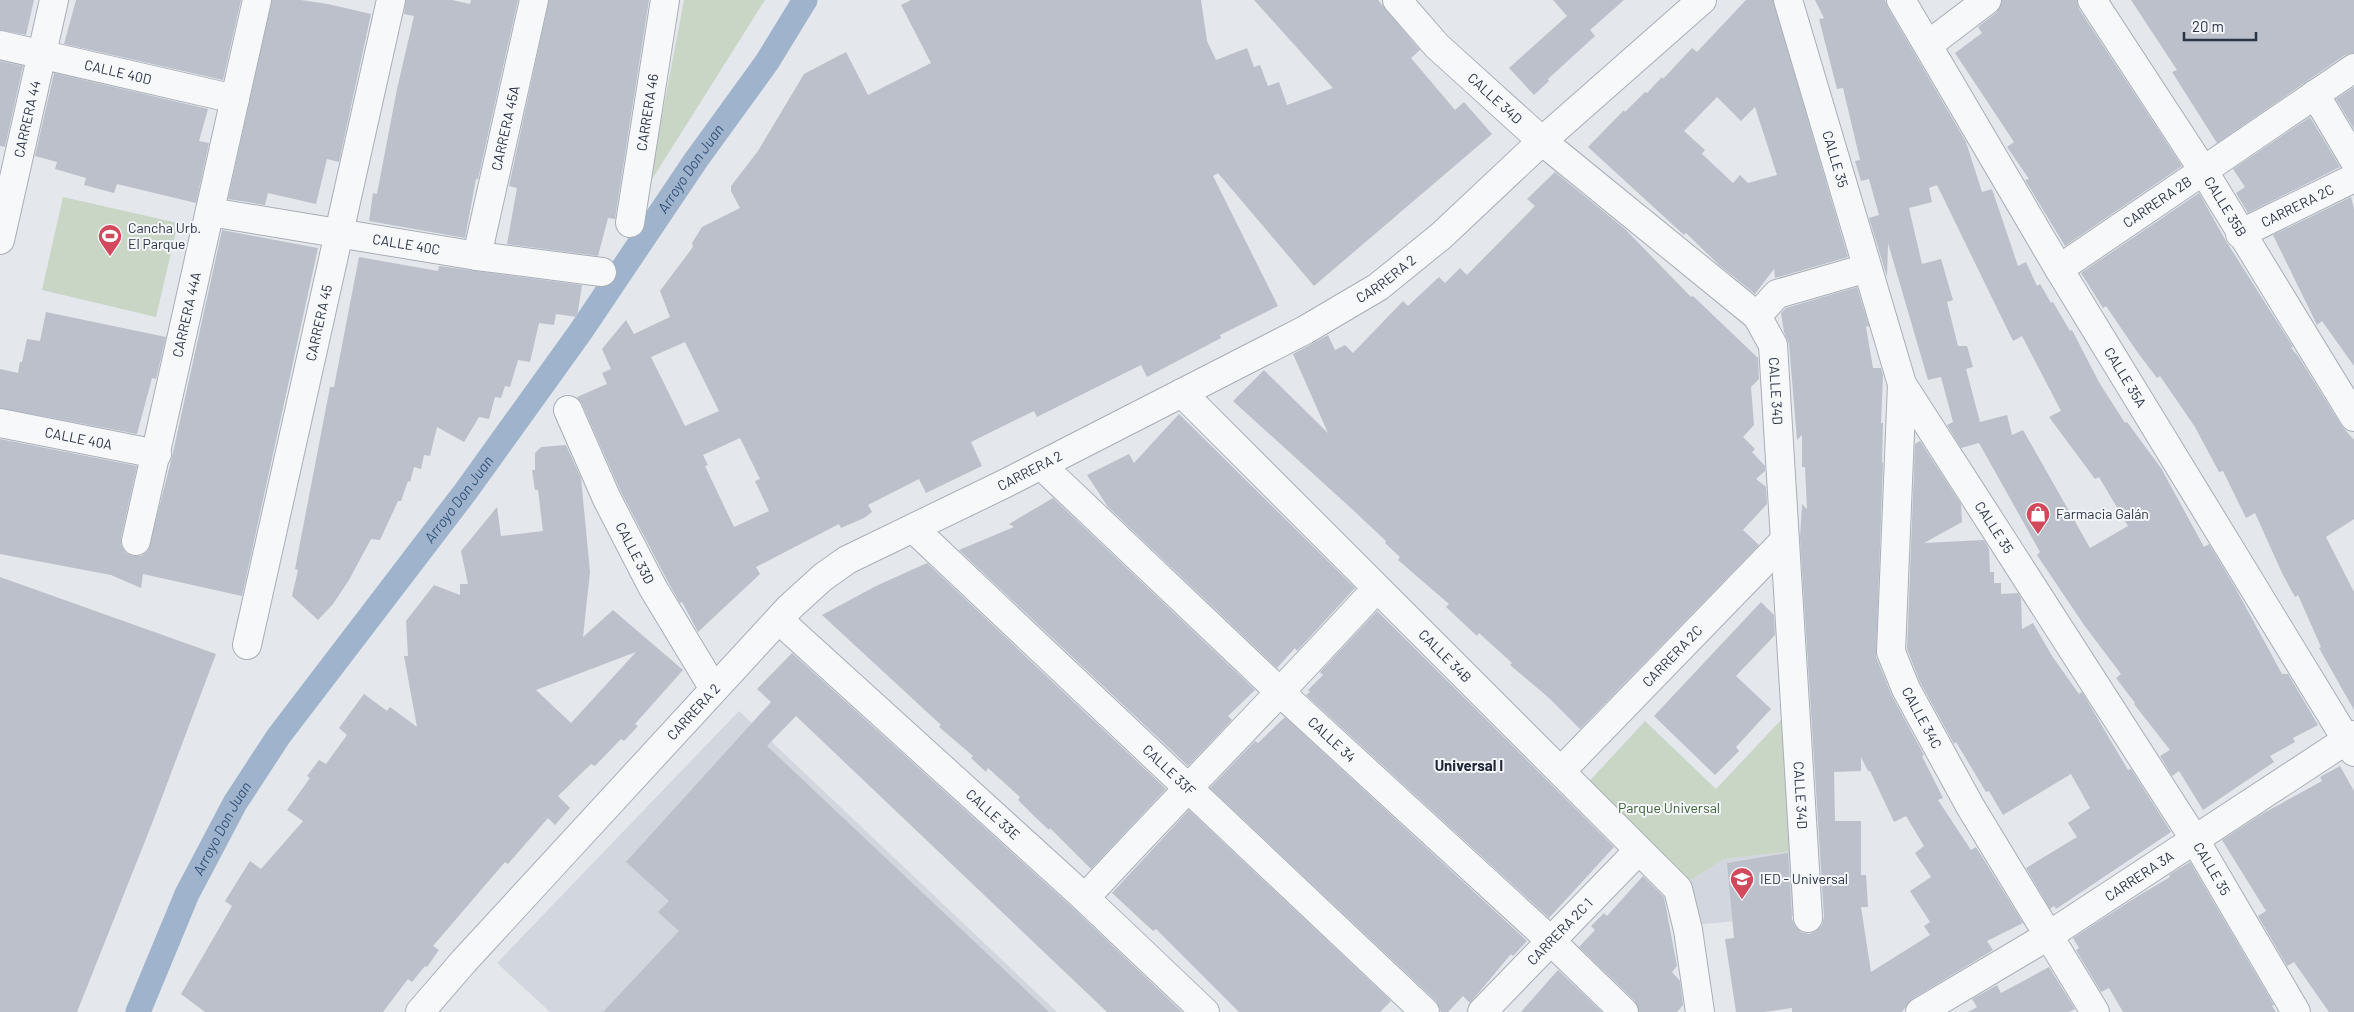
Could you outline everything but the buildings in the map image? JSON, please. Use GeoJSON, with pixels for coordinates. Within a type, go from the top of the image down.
{"type":"FeatureCollection","features":[{"type":"Feature","properties":{"kind":"street","name":"CARRERA 44"},"geometry":{"type":"LineString","coordinates":[[0,240],[7,174],[42,54],[54,0]]}},
{"type":"Feature","properties":{"kind":"street","name":"CARRERA 44A"},"geometry":{"type":"LineString","coordinates":[[136,541],[157,454],[257,0]]}},
{"type":"Feature","properties":{"kind":"street","name":"CARRERA 45"},"geometry":{"type":"LineString","coordinates":[[247,645],[391,0]]}},
{"type":"Feature","properties":{"kind":"street","name":"CARRERA 45A"},"geometry":{"type":"LineString","coordinates":[[478,256],[534,0]]}},
{"type":"Feature","properties":{"kind":"street","name":"CARRERA 46"},"geometry":{"type":"LineString","coordinates":[[630,223],[664,0]]}},
{"type":"Feature","properties":{"kind":"street","name":"CALLE 34D"},"geometry":{"type":"LineString","coordinates":[[1397,0],[1437,46],[1542,141],[1757,316],[1773,345],[1808,918]]}},
{"type":"Feature","properties":{"kind":"street","name":"CARRERA 2"},"geometry":{"type":"LineString","coordinates":[[420,1012],[470,954],[714,690],[779,620],[823,577],[847,560],[914,529],[1328,318],[1378,287],[1441,236],[1542,141],[1702,0]]}},
{"type":"Feature","properties":{"kind":"street","name":"CALLE 35"},"geometry":{"type":"LineString","coordinates":[[1788,0],[1902,384],[2195,840],[2296,1012]]}},
{"type":"Feature","properties":{"kind":"street","name":"CALLE 35A"},"geometry":{"type":"LineString","coordinates":[[1901,0],[2059,269],[2351,743]]}},
{"type":"Feature","properties":{"kind":"street"},"geometry":{"type":"LineString","coordinates":[[1928,45],[1987,0]]}},
{"type":"Feature","properties":{"kind":"street","name":"CALLE 35B"},"geometry":{"type":"LineString","coordinates":[[2092,0],[2203,170],[2240,234],[2354,417]]}},
{"type":"Feature","properties":{"kind":"street","name":"CALLE 40D"},"geometry":{"type":"LineString","coordinates":[[0,45],[236,99]]}},
{"type":"Feature","properties":{"kind":"street","name":"CARRERA 2B"},"geometry":{"type":"LineString","coordinates":[[2059,269],[2354,68]]}},
{"type":"Feature","properties":{"kind":"street"},"geometry":{"type":"LineString","coordinates":[[2315,94],[2354,160]]}},
{"type":"Feature","properties":{"kind":"street","name":"CARRERA 2C"},"geometry":{"type":"LineString","coordinates":[[2240,234],[2354,178]]}},
{"type":"Feature","properties":{"kind":"street","name":"CALLE 40C"},"geometry":{"type":"LineString","coordinates":[[210,212],[478,256],[602,272]]}},
{"type":"Feature","properties":{"kind":"street"},"geometry":{"type":"LineString","coordinates":[[1757,316],[1776,294],[1867,268]]}},
{"type":"Feature","properties":{"kind":"street","name":"CALLE 34C"},"geometry":{"type":"LineString","coordinates":[[1902,384],[1891,652],[1906,689],[1970,806],[2095,1012]]}},
{"type":"Feature","properties":{"kind":"street","name":"CALLE 34B"},"geometry":{"type":"LineString","coordinates":[[1182,393],[1678,889],[1688,930],[1700,1012]]}},
{"type":"Feature","properties":{"kind":"street","name":"CALLE 33D"},"geometry":{"type":"LineString","coordinates":[[568,410],[607,499],[653,588],[714,690]]}},
{"type":"Feature","properties":{"kind":"street","name":"CALLE 40A"},"geometry":{"type":"LineString","coordinates":[[0,424],[157,454]]}},
{"type":"Feature","properties":{"kind":"street","name":"CALLE 34"},"geometry":{"type":"LineString","coordinates":[[1041,465],[1281,693],[1551,941],[1624,1012]]}},
{"type":"Feature","properties":{"kind":"street","name":"CALLE 33F"},"geometry":{"type":"LineString","coordinates":[[914,529],[1425,1012]]}},
{"type":"Feature","properties":{"kind":"street","name":"CARRERA 2C"},"geometry":{"type":"LineString","coordinates":[[1561,770],[1784,541]]}},
{"type":"Feature","properties":{"kind":"street"},"geometry":{"type":"LineString","coordinates":[[1086,898],[1187,788],[1281,693],[1376,589]]}},
{"type":"Feature","properties":{"kind":"street","name":"CALLE 33E"},"geometry":{"type":"LineString","coordinates":[[779,620],[1086,898],[1205,1012]]}},
{"type":"Feature","properties":{"kind":"street","name":"CARRERA 3A"},"geometry":{"type":"LineString","coordinates":[[1920,1012],[2048,936],[2195,840],[2351,743]]}},
{"type":"Feature","properties":{"kind":"street","name":"CARRERA 2C 1"},"geometry":{"type":"LineString","coordinates":[[1482,1012],[1638,851]]}},
{"type":"Feature","properties":{"kind":"shaded area"},"geometry":{"type":"Polygon","coordinates":[[[739,711],[1057,1012],[550,1012],[497,963],[739,711]]]}},
{"type":"Feature","properties":{"kind":"shaded area","name":"IED - Universal"},"geometry":{"type":"Polygon","coordinates":[[[1793,851],[1798,915],[1694,925],[1683,885],[1724,859],[1793,851]]]}},
{"type":"Feature","properties":{"kind":"green space"},"geometry":{"type":"Polygon","coordinates":[[[684,0],[765,0],[649,184],[684,0]]]}},
{"type":"Feature","properties":{"kind":"green space","name":"Cancha Urb. El Parque"},"geometry":{"type":"Polygon","coordinates":[[[63,197],[178,223],[156,317],[42,290],[63,197]]]}},
{"type":"Feature","properties":{"kind":"green space","name":"Parque Universal"},"geometry":{"type":"Polygon","coordinates":[[[1782,719],[1793,851],[1724,859],[1683,885],[1584,787],[1645,721],[1716,789],[1782,719]]]}},
{"type":"Feature","properties":{"kind":"waterway","name":"Arroyo Don Juan"},"geometry":{"type":"LineString","coordinates":[[138,1012],[187,894],[235,803],[278,737],[466,491],[581,331],[696,160],[767,62],[805,0]]}},
{"type":"Feature","properties":{"kind":"place","name":"Cancha Urb. El Parque"},"geometry":{"type":"Point","coordinates":[110,257]}},
{"type":"Feature","properties":{"kind":"place","name":"Farmacia Galán"},"geometry":{"type":"Point","coordinates":[2038,535]}},
{"type":"Feature","properties":{"kind":"place","name":"IED - Universal"},"geometry":{"type":"Point","coordinates":[1742,900]}},
{"type":"Feature","properties":{"kind":"district","name":"Universal I"},"geometry":{"type":"Point","coordinates":[1469,766]}}]}
